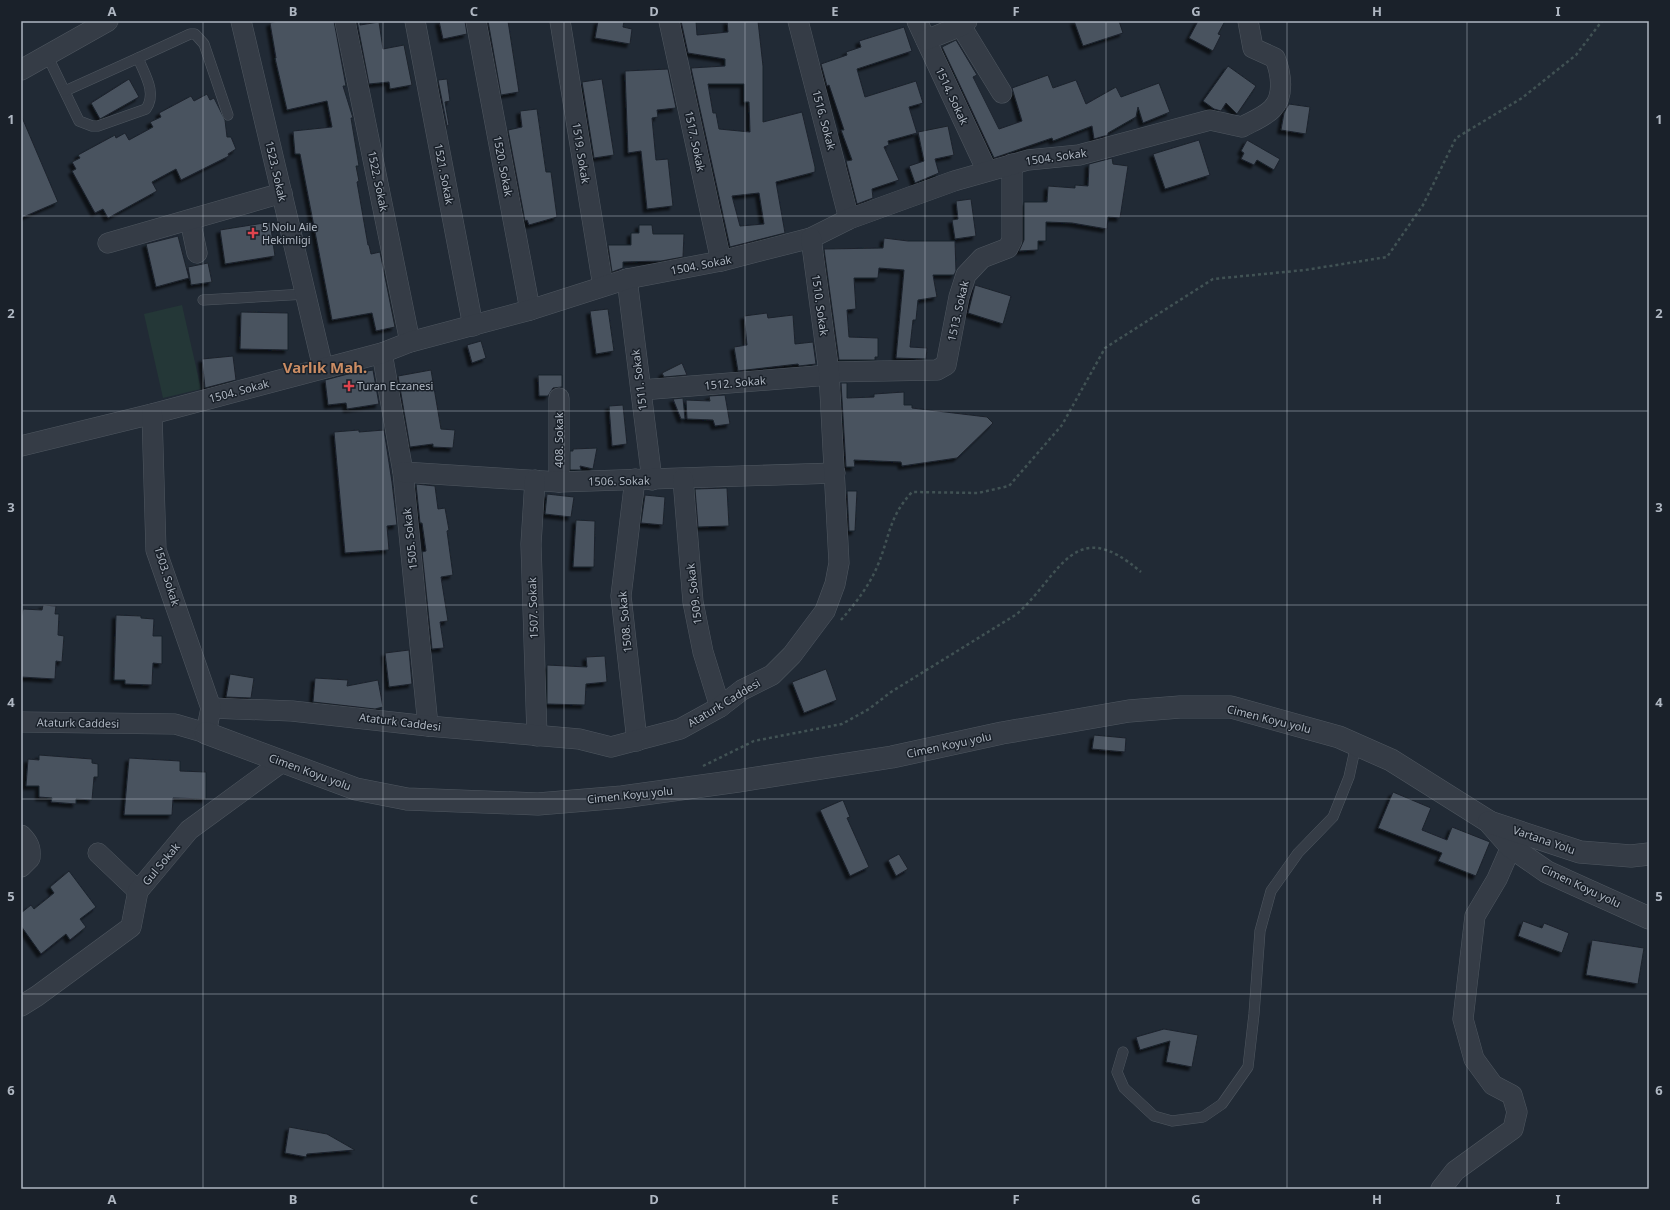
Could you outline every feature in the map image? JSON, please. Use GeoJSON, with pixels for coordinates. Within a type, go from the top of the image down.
{"type":"FeatureCollection","features":[{"type":"Feature","properties":{"kind":"street"},"geometry":{"type":"LineString","coordinates":[[21,70],[108,21]]}},
{"type":"Feature","properties":{"kind":"street","name":"1523. Sokak"},"geometry":{"type":"LineString","coordinates":[[241,21],[323,368]]}},
{"type":"Feature","properties":{"kind":"street","name":"1522. Sokak"},"geometry":{"type":"LineString","coordinates":[[345,21],[410,342]]}},
{"type":"Feature","properties":{"kind":"street","name":"1521. Sokak"},"geometry":{"type":"LineString","coordinates":[[415,21],[473,326]]}},
{"type":"Feature","properties":{"kind":"street","name":"1520. Sokak"},"geometry":{"type":"LineString","coordinates":[[476,21],[530,310]]}},
{"type":"Feature","properties":{"kind":"street","name":"1519. Sokak"},"geometry":{"type":"LineString","coordinates":[[560,21],[603,286]]}},
{"type":"Feature","properties":{"kind":"street","name":"1517. Sokak"},"geometry":{"type":"LineString","coordinates":[[669,21],[721,261]]}},
{"type":"Feature","properties":{"kind":"street","name":"1516. Sokak"},"geometry":{"type":"LineString","coordinates":[[798,21],[849,219]]}},
{"type":"Feature","properties":{"kind":"street","name":"1514. Sokak"},"geometry":{"type":"LineString","coordinates":[[917,21],[988,171]]}},
{"type":"Feature","properties":{"kind":"street","name":"1504. Sokak"},"geometry":{"type":"LineString","coordinates":[[21,446],[152,414],[382,353],[410,342],[530,310],[627,279],[721,261],[811,238],[849,219],[954,181],[1012,164],[1028,160],[1079,155],[1210,120],[1242,127],[1272,109],[1280,94],[1280,71],[1275,58],[1254,48],[1248,21]]}},
{"type":"Feature","properties":{"kind":"street"},"geometry":{"type":"LineString","coordinates":[[926,40],[964,23],[1002,94]]}},
{"type":"Feature","properties":{"kind":"street","name":"1513. Sokak"},"geometry":{"type":"LineString","coordinates":[[829,373],[937,370],[946,365],[959,297],[966,275],[982,258],[1008,248],[1012,240],[1012,164]]}},
{"type":"Feature","properties":{"kind":"street"},"geometry":{"type":"LineString","coordinates":[[108,243],[282,193]]}},
{"type":"Feature","properties":{"kind":"street"},"geometry":{"type":"LineString","coordinates":[[190,220],[197,253]]}},
{"type":"Feature","properties":{"kind":"street","name":"1510. Sokak"},"geometry":{"type":"LineString","coordinates":[[811,238],[829,373]]}},
{"type":"Feature","properties":{"kind":"street","name":"1511. Sokak"},"geometry":{"type":"LineString","coordinates":[[627,279],[641,390],[644,480]]}},
{"type":"Feature","properties":{"kind":"street","name":"1505. Sokak"},"geometry":{"type":"LineString","coordinates":[[382,353],[403,472],[428,726]]}},
{"type":"Feature","properties":{"kind":"street","name":"1512. Sokak"},"geometry":{"type":"LineString","coordinates":[[641,390],[829,373]]}},
{"type":"Feature","properties":{"kind":"street","name":"Ataturk Caddesi"},"geometry":{"type":"LineString","coordinates":[[211,708],[300,712],[428,726],[579,739],[611,747],[680,729],[720,707],[742,690],[772,675],[792,655],[825,611],[836,584],[839,563],[829,373]]}},
{"type":"Feature","properties":{"kind":"street","name":"408. Sokak"},"geometry":{"type":"LineString","coordinates":[[559,398],[559,482]]}},
{"type":"Feature","properties":{"kind":"street","name":"1503. Sokak"},"geometry":{"type":"LineString","coordinates":[[152,414],[156,550],[211,708]]}},
{"type":"Feature","properties":{"kind":"street","name":"1506. Sokak"},"geometry":{"type":"LineString","coordinates":[[403,472],[559,482],[835,473]]}},
{"type":"Feature","properties":{"kind":"street","name":"1509. Sokak"},"geometry":{"type":"LineString","coordinates":[[683,479],[693,602],[703,652],[720,707]]}},
{"type":"Feature","properties":{"kind":"street","name":"1507. Sokak"},"geometry":{"type":"LineString","coordinates":[[535,480],[531,544],[536,736]]}},
{"type":"Feature","properties":{"kind":"street","name":"1508. Sokak"},"geometry":{"type":"LineString","coordinates":[[637,741],[621,596],[644,480]]}},
{"type":"Feature","properties":{"kind":"street","name":"Cimen Koyu yolu"},"geometry":{"type":"LineString","coordinates":[[206,733],[356,789],[407,799],[538,804],[622,796],[738,781],[892,757],[1002,733],[1129,711],[1180,707],[1231,707],[1339,737],[1391,760],[1488,822],[1511,847],[1546,872],[1649,918]]}},
{"type":"Feature","properties":{"kind":"street"},"geometry":{"type":"LineString","coordinates":[[206,733],[211,708]]}},
{"type":"Feature","properties":{"kind":"street","name":"Ataturk Caddesi"},"geometry":{"type":"LineString","coordinates":[[21,722],[175,724],[206,733]]}},
{"type":"Feature","properties":{"kind":"street","name":"Gul Sokak"},"geometry":{"type":"LineString","coordinates":[[21,1006],[37,996],[131,927],[138,891],[189,830],[282,762]]}},
{"type":"Feature","properties":{"kind":"street","name":"Vartana Yolu"},"geometry":{"type":"LineString","coordinates":[[1488,822],[1580,852],[1631,856],[1649,854]]}},
{"type":"Feature","properties":{"kind":"street"},"geometry":{"type":"LineString","coordinates":[[21,835],[27,841],[31,850],[30,858],[21,867]]}},
{"type":"Feature","properties":{"kind":"street"},"geometry":{"type":"LineString","coordinates":[[1441,1189],[1455,1171],[1513,1130],[1518,1112],[1512,1095],[1493,1085],[1474,1059],[1463,1018],[1475,916],[1497,880],[1511,847]]}},
{"type":"Feature","properties":{"kind":"street"},"geometry":{"type":"LineString","coordinates":[[98,853],[138,891]]}},
{"type":"Feature","properties":{"kind":"lane"},"geometry":{"type":"LineString","coordinates":[[65,91],[190,34],[195,34],[204,44],[228,115]]}},
{"type":"Feature","properties":{"kind":"lane"},"geometry":{"type":"LineString","coordinates":[[47,55],[79,121],[92,126],[98,126],[146,110],[152,95],[150,86],[138,58]]}},
{"type":"Feature","properties":{"kind":"lane"},"geometry":{"type":"LineString","coordinates":[[203,300],[306,294]]}},
{"type":"Feature","properties":{"kind":"lane"},"geometry":{"type":"LineString","coordinates":[[1122,1052],[1117,1072],[1124,1088],[1154,1116],[1172,1121],[1203,1117],[1222,1104],[1248,1067],[1254,1014],[1260,931],[1271,891],[1298,853],[1333,816],[1349,777],[1356,745]]}},
{"type":"Feature","properties":{"kind":"path"},"geometry":{"type":"LineString","coordinates":[[837,625],[858,601],[877,567],[889,528],[902,503],[912,492],[978,493],[1010,486],[1062,425],[1105,348],[1213,279],[1305,270],[1387,257],[1423,205],[1456,138],[1522,98],[1576,55],[1602,21]]}},
{"type":"Feature","properties":{"kind":"path"},"geometry":{"type":"LineString","coordinates":[[698,768],[754,742],[842,724],[869,709],[891,692],[1017,614],[1032,601],[1070,555],[1083,549],[1095,546],[1109,550],[1126,559],[1140,572]]}},
{"type":"Feature","properties":{"kind":"shaded area"},"geometry":{"type":"Polygon","coordinates":[[[182,305],[201,389],[163,398],[144,314],[182,305]]]}},
{"type":"Feature","properties":{"kind":"building"},"geometry":{"type":"Polygon","coordinates":[[[278,21],[334,21],[346,86],[343,86],[353,118],[351,118],[359,166],[356,166],[359,181],[357,182],[368,245],[371,254],[380,252],[395,327],[376,331],[372,313],[332,320],[300,154],[295,154],[293,131],[332,127],[327,101],[287,110],[275,58],[270,23],[278,21]]]}},
{"type":"Feature","properties":{"kind":"building"},"geometry":{"type":"Polygon","coordinates":[[[357,21],[360,21],[360,25],[379,22],[383,49],[404,45],[412,85],[390,89],[389,82],[369,84],[357,21]]]}},
{"type":"Feature","properties":{"kind":"building"},"geometry":{"type":"Polygon","coordinates":[[[439,21],[465,21],[467,34],[443,39],[439,21]]]}},
{"type":"Feature","properties":{"kind":"building"},"geometry":{"type":"Polygon","coordinates":[[[488,21],[508,21],[519,92],[501,95],[488,21]]]}},
{"type":"Feature","properties":{"kind":"building"},"geometry":{"type":"Polygon","coordinates":[[[598,21],[624,21],[623,27],[632,29],[630,44],[595,38],[598,21]]]}},
{"type":"Feature","properties":{"kind":"building"},"geometry":{"type":"Polygon","coordinates":[[[681,21],[696,21],[697,35],[728,32],[727,21],[758,21],[763,66],[763,122],[802,112],[815,167],[815,172],[776,182],[785,233],[730,247],[691,68],[725,66],[725,59],[688,53],[681,21]],[[708,84],[713,113],[716,113],[719,129],[750,132],[749,102],[744,102],[744,84],[708,84]],[[759,193],[732,196],[740,226],[764,224],[759,193]]]}},
{"type":"Feature","properties":{"kind":"building"},"geometry":{"type":"Polygon","coordinates":[[[1074,21],[1119,21],[1123,33],[1083,46],[1074,21]]]}},
{"type":"Feature","properties":{"kind":"building"},"geometry":{"type":"Polygon","coordinates":[[[1198,21],[1225,21],[1218,34],[1221,35],[1213,51],[1189,38],[1198,21]]]}},
{"type":"Feature","properties":{"kind":"building"},"geometry":{"type":"Polygon","coordinates":[[[904,27],[912,51],[857,69],[865,97],[916,81],[923,103],[909,107],[917,133],[888,141],[889,145],[884,147],[899,180],[872,189],[873,198],[857,204],[846,161],[852,160],[841,130],[844,130],[829,85],[827,86],[821,64],[847,55],[846,52],[861,47],[859,41],[904,27]]]}},
{"type":"Feature","properties":{"kind":"building"},"geometry":{"type":"Polygon","coordinates":[[[956,40],[977,75],[973,77],[999,129],[1022,121],[1012,88],[1048,75],[1053,88],[1076,80],[1086,104],[1116,87],[1121,97],[1159,83],[1170,112],[1143,123],[1138,107],[1136,117],[1108,133],[1108,135],[1094,139],[1092,126],[1053,141],[1052,138],[994,158],[942,47],[956,40]]]}},
{"type":"Feature","properties":{"kind":"building"},"geometry":{"type":"Polygon","coordinates":[[[1228,66],[1256,86],[1237,114],[1226,103],[1221,111],[1214,109],[1203,101],[1228,66]]]}},
{"type":"Feature","properties":{"kind":"building"},"geometry":{"type":"Polygon","coordinates":[[[668,69],[676,108],[657,110],[658,117],[652,118],[656,160],[668,159],[673,206],[647,209],[641,151],[628,153],[625,71],[668,69]]]}},
{"type":"Feature","properties":{"kind":"building"},"geometry":{"type":"Polygon","coordinates":[[[129,79],[139,97],[100,119],[91,103],[129,79]]]}},
{"type":"Feature","properties":{"kind":"building"},"geometry":{"type":"Polygon","coordinates":[[[447,79],[450,101],[445,102],[449,125],[447,126],[438,80],[447,79]]]}},
{"type":"Feature","properties":{"kind":"building"},"geometry":{"type":"Polygon","coordinates":[[[602,79],[614,155],[594,158],[582,82],[602,79]]]}},
{"type":"Feature","properties":{"kind":"building"},"geometry":{"type":"Polygon","coordinates":[[[207,94],[210,100],[214,98],[225,120],[227,137],[231,137],[236,149],[228,154],[229,156],[181,180],[176,169],[152,182],[157,191],[108,218],[103,209],[95,213],[72,171],[76,169],[72,162],[80,158],[78,155],[115,135],[116,138],[125,133],[129,140],[153,127],[150,122],[161,117],[159,113],[191,96],[194,101],[207,94]]]}},
{"type":"Feature","properties":{"kind":"building"},"geometry":{"type":"Polygon","coordinates":[[[1289,104],[1310,107],[1306,134],[1281,130],[1284,113],[1289,104]]]}},
{"type":"Feature","properties":{"kind":"building"},"geometry":{"type":"Polygon","coordinates":[[[537,109],[546,172],[551,172],[557,217],[529,225],[527,220],[525,221],[508,130],[522,127],[520,111],[537,109]]]}},
{"type":"Feature","properties":{"kind":"building"},"geometry":{"type":"Polygon","coordinates":[[[21,115],[58,202],[21,218],[21,115]]]}},
{"type":"Feature","properties":{"kind":"building"},"geometry":{"type":"Polygon","coordinates":[[[948,126],[954,155],[935,159],[939,173],[915,183],[909,166],[924,161],[918,132],[948,126]]]}},
{"type":"Feature","properties":{"kind":"building"},"geometry":{"type":"Polygon","coordinates":[[[1199,140],[1210,175],[1165,189],[1153,154],[1199,140]]]}},
{"type":"Feature","properties":{"kind":"building"},"geometry":{"type":"Polygon","coordinates":[[[1247,140],[1280,159],[1274,170],[1257,160],[1254,165],[1241,159],[1244,153],[1241,151],[1247,140]]]}},
{"type":"Feature","properties":{"kind":"building"},"geometry":{"type":"Polygon","coordinates":[[[1112,158],[1113,164],[1128,166],[1120,218],[1108,217],[1107,229],[1072,223],[1046,222],[1046,241],[1038,241],[1038,250],[1019,251],[1024,240],[1024,202],[1047,202],[1048,186],[1075,188],[1075,185],[1088,186],[1089,164],[1112,158]]]}},
{"type":"Feature","properties":{"kind":"building"},"geometry":{"type":"Polygon","coordinates":[[[971,199],[976,236],[955,239],[952,220],[958,219],[956,201],[971,199]]]}},
{"type":"Feature","properties":{"kind":"building"},"geometry":{"type":"Polygon","coordinates":[[[270,222],[275,256],[225,264],[220,230],[270,222]]]}},
{"type":"Feature","properties":{"kind":"building"},"geometry":{"type":"Polygon","coordinates":[[[639,225],[652,225],[653,234],[684,234],[683,257],[661,261],[623,262],[623,268],[612,272],[608,245],[631,245],[631,233],[639,233],[639,225]]]}},
{"type":"Feature","properties":{"kind":"building"},"geometry":{"type":"Polygon","coordinates":[[[178,236],[189,278],[156,287],[146,244],[178,236]]]}},
{"type":"Feature","properties":{"kind":"building"},"geometry":{"type":"Polygon","coordinates":[[[884,238],[908,241],[955,241],[956,271],[954,275],[933,275],[937,297],[918,300],[916,320],[913,320],[910,347],[927,348],[926,359],[896,358],[904,270],[879,268],[878,278],[854,278],[856,309],[847,310],[849,337],[878,338],[878,357],[875,357],[875,360],[839,360],[824,249],[883,248],[884,238]]]}},
{"type":"Feature","properties":{"kind":"building"},"geometry":{"type":"Polygon","coordinates":[[[208,263],[212,282],[191,285],[188,267],[208,263]]]}},
{"type":"Feature","properties":{"kind":"building"},"geometry":{"type":"Polygon","coordinates":[[[975,285],[1011,296],[1003,324],[968,313],[975,285]]]}},
{"type":"Feature","properties":{"kind":"building"},"geometry":{"type":"Polygon","coordinates":[[[608,309],[614,351],[596,354],[590,311],[608,309]]]}},
{"type":"Feature","properties":{"kind":"building"},"geometry":{"type":"Polygon","coordinates":[[[241,312],[288,313],[288,350],[240,349],[241,312]]]}},
{"type":"Feature","properties":{"kind":"building"},"geometry":{"type":"Polygon","coordinates":[[[767,313],[768,318],[793,315],[795,344],[813,342],[816,364],[799,366],[798,364],[738,371],[734,347],[747,345],[744,316],[767,313]]]}},
{"type":"Feature","properties":{"kind":"building"},"geometry":{"type":"Polygon","coordinates":[[[481,341],[486,358],[472,363],[467,345],[481,341]]]}},
{"type":"Feature","properties":{"kind":"building"},"geometry":{"type":"Polygon","coordinates":[[[233,356],[236,380],[205,388],[202,359],[233,356]]]}},
{"type":"Feature","properties":{"kind":"building"},"geometry":{"type":"Polygon","coordinates":[[[682,363],[687,375],[664,377],[662,373],[682,363]]]}},
{"type":"Feature","properties":{"kind":"building"},"geometry":{"type":"Polygon","coordinates":[[[373,370],[379,404],[347,409],[346,403],[328,405],[325,380],[373,370]]]}},
{"type":"Feature","properties":{"kind":"building"},"geometry":{"type":"Polygon","coordinates":[[[431,370],[441,429],[455,430],[453,448],[433,447],[433,444],[410,447],[398,376],[431,370]]]}},
{"type":"Feature","properties":{"kind":"building"},"geometry":{"type":"Polygon","coordinates":[[[538,375],[562,375],[562,387],[553,388],[548,396],[539,396],[538,375]]]}},
{"type":"Feature","properties":{"kind":"building"},"geometry":{"type":"Polygon","coordinates":[[[841,383],[847,383],[847,398],[874,397],[874,394],[904,392],[904,405],[912,405],[912,408],[987,417],[993,423],[957,458],[902,466],[901,462],[854,460],[855,467],[846,467],[841,383]]]}},
{"type":"Feature","properties":{"kind":"building"},"geometry":{"type":"Polygon","coordinates":[[[725,395],[730,424],[715,426],[713,420],[687,419],[686,400],[710,401],[709,396],[725,395]]]}},
{"type":"Feature","properties":{"kind":"building"},"geometry":{"type":"Polygon","coordinates":[[[683,398],[685,419],[681,419],[673,399],[683,398]]]}},
{"type":"Feature","properties":{"kind":"building"},"geometry":{"type":"Polygon","coordinates":[[[623,405],[627,444],[612,446],[609,406],[623,405]]]}},
{"type":"Feature","properties":{"kind":"building"},"geometry":{"type":"Polygon","coordinates":[[[359,430],[359,432],[384,430],[397,525],[387,526],[389,550],[345,553],[334,432],[359,430]]]}},
{"type":"Feature","properties":{"kind":"building"},"geometry":{"type":"Polygon","coordinates":[[[597,448],[593,469],[580,466],[581,470],[570,470],[570,451],[573,451],[573,449],[597,448]]]}},
{"type":"Feature","properties":{"kind":"building"},"geometry":{"type":"Polygon","coordinates":[[[416,484],[435,486],[438,509],[445,508],[449,530],[447,531],[453,575],[441,577],[448,621],[440,622],[444,648],[432,649],[422,552],[426,551],[422,523],[420,523],[416,484]]]}},
{"type":"Feature","properties":{"kind":"building"},"geometry":{"type":"Polygon","coordinates":[[[727,488],[729,526],[698,527],[695,489],[727,488]]]}},
{"type":"Feature","properties":{"kind":"building"},"geometry":{"type":"Polygon","coordinates":[[[847,491],[857,491],[855,531],[849,531],[847,491]]]}},
{"type":"Feature","properties":{"kind":"building"},"geometry":{"type":"Polygon","coordinates":[[[547,494],[574,497],[571,517],[545,514],[547,494]]]}},
{"type":"Feature","properties":{"kind":"building"},"geometry":{"type":"Polygon","coordinates":[[[645,495],[665,497],[663,525],[641,523],[645,495]]]}},
{"type":"Feature","properties":{"kind":"building"},"geometry":{"type":"Polygon","coordinates":[[[576,520],[595,521],[594,567],[573,567],[576,520]]]}},
{"type":"Feature","properties":{"kind":"building"},"geometry":{"type":"Polygon","coordinates":[[[43,605],[56,606],[55,614],[59,614],[58,635],[64,636],[62,662],[56,661],[55,679],[21,677],[21,619],[23,609],[42,610],[43,605]]]}},
{"type":"Feature","properties":{"kind":"building"},"geometry":{"type":"Polygon","coordinates":[[[116,615],[141,616],[141,618],[154,619],[153,636],[162,636],[162,664],[153,663],[152,685],[125,684],[125,680],[114,680],[116,615]]]}},
{"type":"Feature","properties":{"kind":"building"},"geometry":{"type":"Polygon","coordinates":[[[409,650],[412,684],[389,687],[385,653],[409,650]]]}},
{"type":"Feature","properties":{"kind":"building"},"geometry":{"type":"Polygon","coordinates":[[[605,656],[607,682],[586,684],[585,705],[547,704],[547,665],[587,667],[586,657],[605,656]]]}},
{"type":"Feature","properties":{"kind":"building"},"geometry":{"type":"Polygon","coordinates":[[[826,669],[837,700],[804,713],[792,682],[826,669]]]}},
{"type":"Feature","properties":{"kind":"building"},"geometry":{"type":"Polygon","coordinates":[[[230,674],[254,678],[251,698],[226,697],[230,674]]]}},
{"type":"Feature","properties":{"kind":"building"},"geometry":{"type":"Polygon","coordinates":[[[315,678],[348,680],[347,686],[378,680],[383,707],[375,709],[313,702],[315,678]]]}},
{"type":"Feature","properties":{"kind":"building"},"geometry":{"type":"Polygon","coordinates":[[[1094,735],[1126,738],[1125,752],[1092,749],[1094,735]]]}},
{"type":"Feature","properties":{"kind":"building"},"geometry":{"type":"Polygon","coordinates":[[[39,755],[92,759],[92,763],[98,764],[98,777],[94,777],[92,800],[76,799],[76,804],[51,802],[52,798],[39,797],[39,786],[26,786],[28,759],[39,760],[39,755]]]}},
{"type":"Feature","properties":{"kind":"building"},"geometry":{"type":"Polygon","coordinates":[[[129,758],[180,761],[180,771],[206,772],[206,799],[173,798],[172,815],[124,815],[129,758]]]}},
{"type":"Feature","properties":{"kind":"building"},"geometry":{"type":"Polygon","coordinates":[[[1393,792],[1431,808],[1422,830],[1447,840],[1452,827],[1490,842],[1476,876],[1438,861],[1442,853],[1378,828],[1393,792]]]}},
{"type":"Feature","properties":{"kind":"building"},"geometry":{"type":"Polygon","coordinates":[[[843,800],[850,817],[847,818],[869,867],[850,876],[820,810],[843,800]]]}},
{"type":"Feature","properties":{"kind":"building"},"geometry":{"type":"Polygon","coordinates":[[[899,854],[908,869],[896,876],[888,860],[899,854]]]}},
{"type":"Feature","properties":{"kind":"building"},"geometry":{"type":"Polygon","coordinates":[[[69,871],[96,907],[80,919],[86,927],[70,940],[66,934],[41,954],[21,926],[21,913],[31,905],[34,909],[54,893],[50,887],[69,871]]]}},
{"type":"Feature","properties":{"kind":"building"},"geometry":{"type":"Polygon","coordinates":[[[1523,921],[1542,928],[1544,923],[1569,933],[1562,953],[1518,936],[1523,921]]]}},
{"type":"Feature","properties":{"kind":"building"},"geometry":{"type":"Polygon","coordinates":[[[1592,940],[1644,948],[1638,984],[1586,975],[1592,940]]]}},
{"type":"Feature","properties":{"kind":"building"},"geometry":{"type":"Polygon","coordinates":[[[1164,1029],[1198,1035],[1192,1067],[1166,1062],[1170,1041],[1140,1050],[1136,1037],[1164,1029]]]}},
{"type":"Feature","properties":{"kind":"building"},"geometry":{"type":"Polygon","coordinates":[[[289,1127],[327,1134],[355,1150],[307,1154],[306,1157],[285,1153],[289,1127]]]}},
{"type":"Feature","properties":{"kind":"place","name":"5 Nolu Aile Hekimligi"},"geometry":{"type":"Point","coordinates":[253,233]}},
{"type":"Feature","properties":{"kind":"place","name":"Turan Eczanesi"},"geometry":{"type":"Point","coordinates":[349,386]}},
{"type":"Feature","properties":{"kind":"district","name":"Varlık Mah."},"geometry":{"type":"Point","coordinates":[325,368]}}]}
